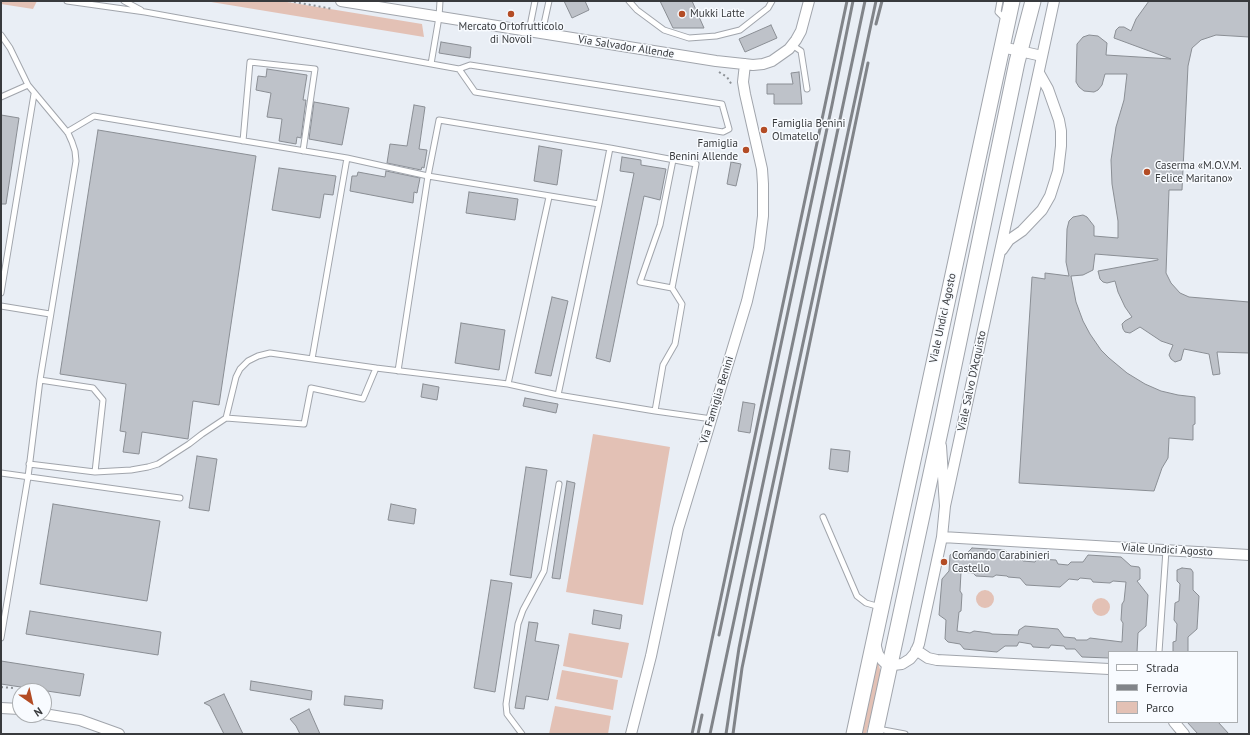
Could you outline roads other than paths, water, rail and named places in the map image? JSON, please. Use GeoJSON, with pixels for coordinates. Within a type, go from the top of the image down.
{"type":"FeatureCollection","features":[{"type":"Feature","properties":{"kind":"main road","name":"Viale Undici Agosto"},"geometry":{"type":"LineString","coordinates":[[854,734],[880,607],[1012,1]]}},
{"type":"Feature","properties":{"kind":"main road","name":"Viale Undici Agosto"},"geometry":{"type":"LineString","coordinates":[[876,731],[1020,51],[1033,1]]}},
{"type":"Feature","properties":{"kind":"street","name":"Via Salvador Allende"},"geometry":{"type":"LineString","coordinates":[[339,5],[439,17],[708,60],[753,65],[772,61],[792,45],[801,31],[809,1]]}},
{"type":"Feature","properties":{"kind":"street","name":"Viale Salvo D'Acquisto"},"geometry":{"type":"LineString","coordinates":[[945,506],[1054,1]]}},
{"type":"Feature","properties":{"kind":"street"},"geometry":{"type":"LineString","coordinates":[[1002,48],[1042,56]]}},
{"type":"Feature","properties":{"kind":"street","name":"Via Famiglia Benini"},"geometry":{"type":"LineString","coordinates":[[631,734],[651,656],[678,529],[712,419],[757,263],[762,232],[763,184],[762,169],[743,82],[745,64]]}},
{"type":"Feature","properties":{"kind":"street","name":"Viale Salvo D'Acquisto"},"geometry":{"type":"LineString","coordinates":[[999,255],[1009,240],[1022,230],[1042,210],[1050,196],[1058,171],[1061,146],[1059,120],[1048,89],[1039,73]]}},
{"type":"Feature","properties":{"kind":"street","name":"Viale Undici Agosto"},"geometry":{"type":"LineString","coordinates":[[916,650],[927,609],[942,537],[945,506],[941,448],[943,418]]}},
{"type":"Feature","properties":{"kind":"street","name":"Viale Undici Agosto"},"geometry":{"type":"LineString","coordinates":[[942,537],[1249,555]]}},
{"type":"Feature","properties":{"kind":"street","name":"Viale Undici Agosto"},"geometry":{"type":"LineString","coordinates":[[874,635],[878,654],[885,663],[890,665]]}},
{"type":"Feature","properties":{"kind":"street"},"geometry":{"type":"LineString","coordinates":[[890,665],[898,665],[906,662],[912,657],[916,650],[928,658],[937,660],[1108,669]]}},
{"type":"Feature","properties":{"kind":"street"},"geometry":{"type":"LineString","coordinates":[[1,708],[12,709]]}},
{"type":"Feature","properties":{"kind":"street"},"geometry":{"type":"LineString","coordinates":[[52,715],[80,720],[119,734]]}},
{"type":"Feature","properties":{"kind":"street"},"geometry":{"type":"LineString","coordinates":[[1175,723],[1184,734]]}},
{"type":"Feature","properties":{"kind":"lane"},"geometry":{"type":"LineString","coordinates":[[66,1],[145,12],[459,69],[470,65],[722,104],[729,129],[723,132],[475,92],[459,69]]}},
{"type":"Feature","properties":{"kind":"lane"},"geometry":{"type":"LineString","coordinates":[[124,1],[145,12]]}},
{"type":"Feature","properties":{"kind":"lane"},"geometry":{"type":"LineString","coordinates":[[431,64],[439,17],[440,1]]}},
{"type":"Feature","properties":{"kind":"lane"},"geometry":{"type":"LineString","coordinates":[[529,31],[535,1]]}},
{"type":"Feature","properties":{"kind":"lane"},"geometry":{"type":"LineString","coordinates":[[542,33],[549,1]]}},
{"type":"Feature","properties":{"kind":"lane"},"geometry":{"type":"LineString","coordinates":[[629,1],[637,10],[664,30],[690,38],[716,36],[740,30],[768,8],[772,1]]}},
{"type":"Feature","properties":{"kind":"lane"},"geometry":{"type":"LineString","coordinates":[[1000,1],[998,12],[1008,21]]}},
{"type":"Feature","properties":{"kind":"lane"},"geometry":{"type":"LineString","coordinates":[[1,35],[10,48],[34,94],[67,132],[72,142],[76,161],[50,314],[28,477],[1,638]]}},
{"type":"Feature","properties":{"kind":"lane"},"geometry":{"type":"LineString","coordinates":[[792,45],[801,51],[808,89]]}},
{"type":"Feature","properties":{"kind":"lane"},"geometry":{"type":"LineString","coordinates":[[243,141],[250,62],[315,69],[304,151]]}},
{"type":"Feature","properties":{"kind":"lane"},"geometry":{"type":"LineString","coordinates":[[1,98],[28,85]]}},
{"type":"Feature","properties":{"kind":"lane"},"geometry":{"type":"LineString","coordinates":[[1,293],[34,94]]}},
{"type":"Feature","properties":{"kind":"lane"},"geometry":{"type":"LineString","coordinates":[[67,132],[94,116],[347,158],[428,176],[599,204]]}},
{"type":"Feature","properties":{"kind":"lane"},"geometry":{"type":"LineString","coordinates":[[398,371],[428,176],[439,120],[610,148],[696,164],[672,288],[682,304],[675,344],[663,365],[655,412]]}},
{"type":"Feature","properties":{"kind":"lane"},"geometry":{"type":"LineString","coordinates":[[558,395],[610,148]]}},
{"type":"Feature","properties":{"kind":"lane"},"geometry":{"type":"LineString","coordinates":[[312,359],[347,158]]}},
{"type":"Feature","properties":{"kind":"lane"},"geometry":{"type":"LineString","coordinates":[[672,288],[640,282],[660,225],[673,160]]}},
{"type":"Feature","properties":{"kind":"lane"},"geometry":{"type":"LineString","coordinates":[[508,384],[549,197]]}},
{"type":"Feature","properties":{"kind":"lane"},"geometry":{"type":"LineString","coordinates":[[1,306],[50,314]]}},
{"type":"Feature","properties":{"kind":"lane"},"geometry":{"type":"LineString","coordinates":[[226,418],[236,377],[240,369],[248,361],[258,356],[270,353],[398,371],[508,384],[558,395],[655,412],[712,419]]}},
{"type":"Feature","properties":{"kind":"lane"},"geometry":{"type":"LineString","coordinates":[[29,464],[95,472],[131,470],[158,464],[226,418],[304,424],[311,388],[362,399],[376,368]]}},
{"type":"Feature","properties":{"kind":"lane"},"geometry":{"type":"LineString","coordinates":[[40,380],[93,388],[103,400],[95,472]]}},
{"type":"Feature","properties":{"kind":"lane"},"geometry":{"type":"LineString","coordinates":[[1,473],[180,498]]}},
{"type":"Feature","properties":{"kind":"lane"},"geometry":{"type":"LineString","coordinates":[[522,734],[510,719],[506,710],[509,682],[520,617],[544,571],[559,484]]}},
{"type":"Feature","properties":{"kind":"lane"},"geometry":{"type":"LineString","coordinates":[[823,517],[857,596],[866,603],[880,607]]}},
{"type":"Feature","properties":{"kind":"lane"},"geometry":{"type":"LineString","coordinates":[[1159,651],[1166,550]]}},
{"type":"Feature","properties":{"kind":"lane"},"geometry":{"type":"LineString","coordinates":[[876,731],[905,734]]}},
{"type":"Feature","properties":{"kind":"railway"},"geometry":{"type":"LineString","coordinates":[[692,734],[847,1]]}},
{"type":"Feature","properties":{"kind":"railway"},"geometry":{"type":"LineString","coordinates":[[719,635],[853,1]]}},
{"type":"Feature","properties":{"kind":"railway"},"geometry":{"type":"LineString","coordinates":[[710,734],[865,1]]}},
{"type":"Feature","properties":{"kind":"railway"},"geometry":{"type":"LineString","coordinates":[[726,734],[739,648],[751,587],[876,1]]}},
{"type":"Feature","properties":{"kind":"railway"},"geometry":{"type":"LineString","coordinates":[[876,24],[882,1]]}},
{"type":"Feature","properties":{"kind":"railway"},"geometry":{"type":"LineString","coordinates":[[733,734],[742,668],[868,63]]}},
{"type":"Feature","properties":{"kind":"railway"},"geometry":{"type":"LineString","coordinates":[[698,734],[702,715]]}},
{"type":"Feature","properties":{"kind":"place","name":"Mercato Ortofrutticolo di Novoli"},"geometry":{"type":"Point","coordinates":[511,14]}},
{"type":"Feature","properties":{"kind":"place","name":"Mukki Latte"},"geometry":{"type":"Point","coordinates":[682,14]}},
{"type":"Feature","properties":{"kind":"place","name":"Famiglia Benini Olmatello"},"geometry":{"type":"Point","coordinates":[764,130]}},
{"type":"Feature","properties":{"kind":"place","name":"Famiglia Benini Allende"},"geometry":{"type":"Point","coordinates":[746,150]}},
{"type":"Feature","properties":{"kind":"place","name":"Caserma «M.O.V.M. Felice Maritano»"},"geometry":{"type":"Point","coordinates":[1147,172]}},
{"type":"Feature","properties":{"kind":"place","name":"Comando Carabinieri Castello"},"geometry":{"type":"Point","coordinates":[944,562]}}]}
